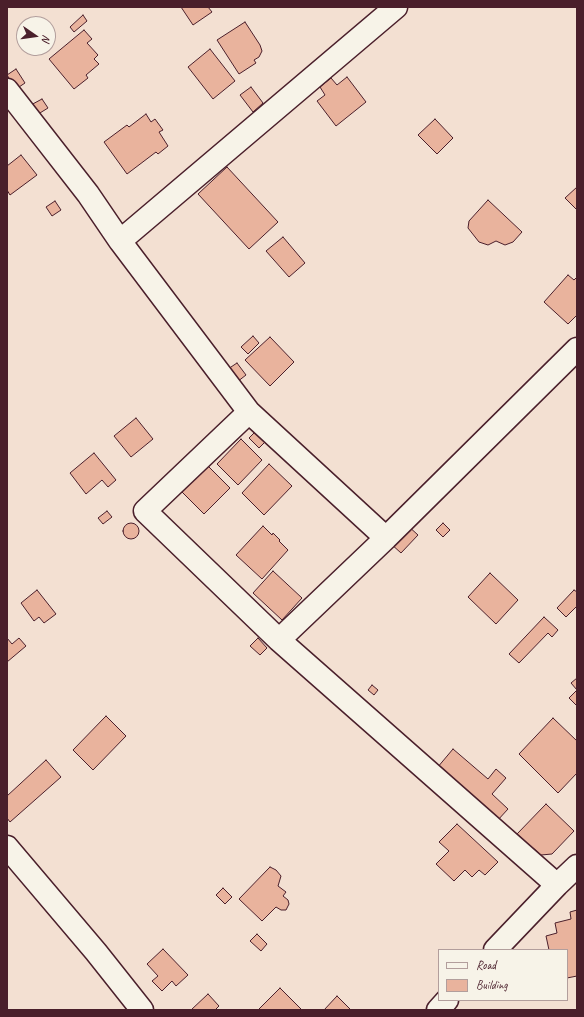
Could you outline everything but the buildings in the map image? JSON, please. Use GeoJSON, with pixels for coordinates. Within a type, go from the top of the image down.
{"type":"FeatureCollection","features":[{"type":"Feature","properties":{"kind":"street"},"geometry":{"type":"LineString","coordinates":[[120,241],[396,7]]}},
{"type":"Feature","properties":{"kind":"street"},"geometry":{"type":"LineString","coordinates":[[10,100],[88,194],[120,241],[249,412],[386,538]]}},
{"type":"Feature","properties":{"kind":"street"},"geometry":{"type":"LineString","coordinates":[[279,640],[386,538],[577,349]]}},
{"type":"Feature","properties":{"kind":"street"},"geometry":{"type":"LineString","coordinates":[[249,412],[145,511],[279,640],[557,885]]}},
{"type":"Feature","properties":{"kind":"street"},"geometry":{"type":"LineString","coordinates":[[7,847],[96,952],[142,1010]]}},
{"type":"Feature","properties":{"kind":"street"},"geometry":{"type":"LineString","coordinates":[[496,949],[577,866]]}},
{"type":"Feature","properties":{"kind":"street"},"geometry":{"type":"LineString","coordinates":[[438,1010],[446,1001]]}}]}
